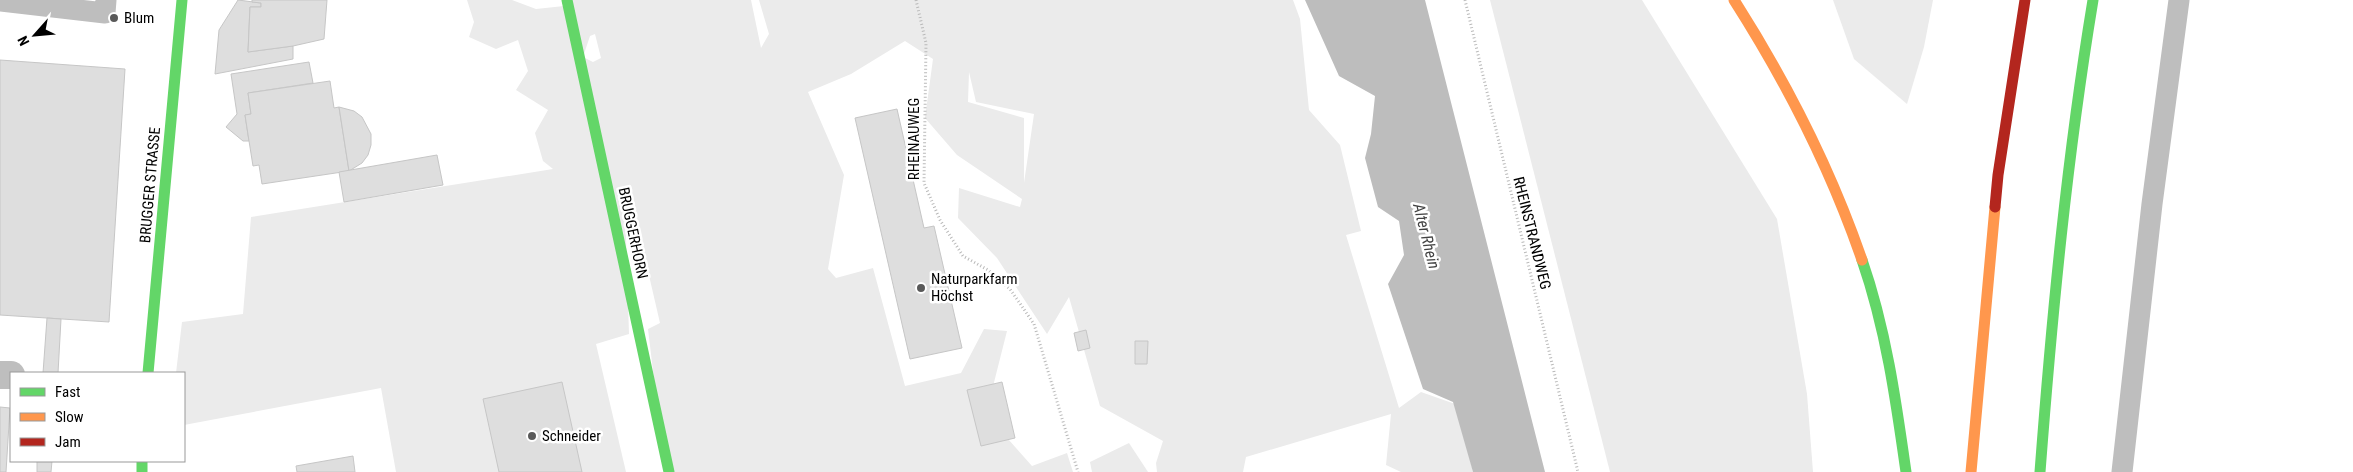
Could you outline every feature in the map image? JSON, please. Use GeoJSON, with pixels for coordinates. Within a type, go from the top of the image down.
{"type":"FeatureCollection","features":[{"type":"Feature","properties":{"kind":"main road","name":"BRUGGER STRASSE"},"geometry":{"type":"LineString","coordinates":[[148,372],[182,0]]}},
{"type":"Feature","properties":{"kind":"main road","name":"BRUGGERHORN"},"geometry":{"type":"LineString","coordinates":[[567,0],[669,472]]}},
{"type":"Feature","properties":{"kind":"main road"},"geometry":{"type":"LineString","coordinates":[[1734,0],[1790,90],[1826,165],[1848,217],[1871,292],[1890,367],[1906,472]]}},
{"type":"Feature","properties":{"kind":"main road"},"geometry":{"type":"LineString","coordinates":[[1971,472],[1998,175],[2025,0]]}},
{"type":"Feature","properties":{"kind":"main road"},"geometry":{"type":"LineString","coordinates":[[2040,472],[2050,328],[2064,201],[2093,0]]}},
{"type":"Feature","properties":{"kind":"lane"},"geometry":{"type":"LineString","coordinates":[[10,1],[105,12],[106,0]]}},
{"type":"Feature","properties":{"kind":"lane"},"geometry":{"type":"LineString","coordinates":[[2122,472],[2152,204],[2179,0]]}},
{"type":"Feature","properties":{"kind":"path","name":"RHEINAUWEG"},"geometry":{"type":"LineString","coordinates":[[916,0],[926,43],[924,183],[940,220],[963,256],[988,270],[1010,289],[1034,324],[1078,472]]}},
{"type":"Feature","properties":{"kind":"path","name":"RHEINSTRANDWEG"},"geometry":{"type":"LineString","coordinates":[[1465,0],[1578,472]]}},
{"type":"Feature","properties":{"kind":"shaded area"},"geometry":{"type":"Polygon","coordinates":[[[467,0],[512,0],[536,9],[564,6],[569,0],[751,0],[761,48],[769,34],[759,0],[1293,0],[1300,19],[1309,110],[1340,145],[1361,231],[1346,235],[1399,408],[1421,392],[1458,405],[1473,472],[1401,472],[1386,465],[1391,414],[1246,457],[1243,472],[1157,472],[1156,463],[1163,441],[1100,406],[1069,297],[1047,334],[997,258],[958,218],[959,188],[1020,207],[1022,199],[957,155],[925,118],[933,59],[905,41],[851,74],[808,92],[844,175],[828,269],[836,278],[873,268],[905,386],[961,373],[984,329],[1007,331],[986,414],[1032,466],[1067,453],[1073,472],[665,472],[648,329],[660,323],[632,202],[625,204],[629,334],[596,344],[626,472],[396,472],[381,388],[185,425],[185,372],[176,372],[182,322],[243,314],[251,217],[553,169],[543,161],[535,133],[548,110],[516,90],[528,71],[518,40],[496,49],[469,37],[474,22],[467,0]],[[595,34],[590,36],[583,57],[593,62],[601,58],[595,34]],[[969,72],[968,102],[1024,118],[1024,183],[1034,114],[976,102],[969,72]]]}},
{"type":"Feature","properties":{"kind":"shaded area"},"geometry":{"type":"Polygon","coordinates":[[[1490,0],[1642,0],[1777,219],[1807,394],[1813,472],[1610,472],[1490,0]]]}},
{"type":"Feature","properties":{"kind":"shaded area"},"geometry":{"type":"Polygon","coordinates":[[[1833,0],[1933,0],[1924,47],[1907,104],[1854,59],[1833,0]]]}},
{"type":"Feature","properties":{"kind":"shaded area"},"geometry":{"type":"Polygon","coordinates":[[[1129,443],[1148,472],[1092,472],[1090,462],[1129,443]]]}},
{"type":"Feature","properties":{"kind":"water","name":"Alter Rhein"},"geometry":{"type":"Polygon","coordinates":[[[1305,0],[1425,0],[1545,472],[1473,472],[1453,402],[1423,389],[1388,284],[1404,255],[1399,221],[1378,207],[1365,158],[1371,134],[1375,96],[1339,76],[1305,0]]]}},
{"type":"Feature","properties":{"kind":"building"},"geometry":{"type":"Polygon","coordinates":[[[238,0],[261,3],[261,7],[250,7],[248,52],[293,46],[293,59],[215,74],[219,30],[238,0]]]}},
{"type":"Feature","properties":{"kind":"building"},"geometry":{"type":"Polygon","coordinates":[[[252,0],[327,0],[324,39],[293,46],[248,52],[250,7],[261,7],[261,3],[252,2],[252,0]]]}},
{"type":"Feature","properties":{"kind":"building"},"geometry":{"type":"Polygon","coordinates":[[[0,60],[125,69],[109,322],[0,315],[0,60]]]}},
{"type":"Feature","properties":{"kind":"building"},"geometry":{"type":"Polygon","coordinates":[[[309,62],[313,83],[248,93],[251,114],[245,115],[249,141],[243,141],[226,127],[237,114],[231,74],[309,62]]]}},
{"type":"Feature","properties":{"kind":"building"},"geometry":{"type":"Polygon","coordinates":[[[330,81],[334,108],[339,107],[349,171],[262,184],[259,165],[253,166],[245,115],[251,114],[248,93],[330,81]]]}},
{"type":"Feature","properties":{"kind":"building"},"geometry":{"type":"Polygon","coordinates":[[[339,107],[354,111],[362,117],[371,134],[371,145],[368,155],[362,163],[349,171],[339,107]]]}},
{"type":"Feature","properties":{"kind":"building","name":"Naturparkfarm Höchst"},"geometry":{"type":"Polygon","coordinates":[[[897,109],[924,228],[934,226],[962,348],[910,359],[855,118],[897,109]]]}},
{"type":"Feature","properties":{"kind":"building"},"geometry":{"type":"Polygon","coordinates":[[[437,155],[443,185],[344,202],[339,172],[437,155]]]}},
{"type":"Feature","properties":{"kind":"building"},"geometry":{"type":"Polygon","coordinates":[[[47,318],[61,319],[58,372],[43,372],[47,318]]]}},
{"type":"Feature","properties":{"kind":"building"},"geometry":{"type":"Polygon","coordinates":[[[1086,330],[1090,348],[1078,351],[1074,333],[1086,330]]]}},
{"type":"Feature","properties":{"kind":"building"},"geometry":{"type":"Polygon","coordinates":[[[1135,341],[1148,341],[1147,364],[1135,364],[1135,341]]]}},
{"type":"Feature","properties":{"kind":"building","name":"Schneider"},"geometry":{"type":"Polygon","coordinates":[[[562,382],[582,472],[499,472],[483,399],[562,382]]]}},
{"type":"Feature","properties":{"kind":"building"},"geometry":{"type":"Polygon","coordinates":[[[1002,382],[1015,438],[981,446],[967,390],[1002,382]]]}},
{"type":"Feature","properties":{"kind":"building"},"geometry":{"type":"Polygon","coordinates":[[[0,407],[10,408],[6,472],[0,472],[0,407]]]}},
{"type":"Feature","properties":{"kind":"building"},"geometry":{"type":"Polygon","coordinates":[[[353,456],[355,472],[297,472],[296,466],[353,456]]]}},
{"type":"Feature","properties":{"kind":"building"},"geometry":{"type":"Polygon","coordinates":[[[37,462],[52,462],[51,472],[37,472],[37,462]]]}},
{"type":"Feature","properties":{"kind":"traffic: fast"},"geometry":{"type":"LineString","coordinates":[[148,372],[182,0]]}},
{"type":"Feature","properties":{"kind":"traffic: fast"},"geometry":{"type":"LineString","coordinates":[[567,0],[669,472]]}},
{"type":"Feature","properties":{"kind":"traffic: fast"},"geometry":{"type":"LineString","coordinates":[[2040,472],[2061,236],[2075,118],[2093,0]]}},
{"type":"Feature","properties":{"kind":"traffic: fast"},"geometry":{"type":"LineString","coordinates":[[1862,260],[1884,339],[1906,472]]}},
{"type":"Feature","properties":{"kind":"traffic: fast"},"geometry":{"type":"LineString","coordinates":[[142,462],[142,472]]}},
{"type":"Feature","properties":{"kind":"traffic: slow"},"geometry":{"type":"LineString","coordinates":[[1734,0],[1772,63],[1806,126],[1836,192],[1862,260]]}},
{"type":"Feature","properties":{"kind":"traffic: slow"},"geometry":{"type":"LineString","coordinates":[[1971,472],[1995,207]]}},
{"type":"Feature","properties":{"kind":"traffic: jam"},"geometry":{"type":"LineString","coordinates":[[1995,207],[1998,175],[2025,0]]}},
{"type":"Feature","properties":{"kind":"place","name":"Blum"},"geometry":{"type":"Point","coordinates":[114,18]}},
{"type":"Feature","properties":{"kind":"place","name":"Naturparkfarm Höchst"},"geometry":{"type":"Point","coordinates":[921,288]}},
{"type":"Feature","properties":{"kind":"place","name":"Schneider"},"geometry":{"type":"Point","coordinates":[532,436]}}]}
